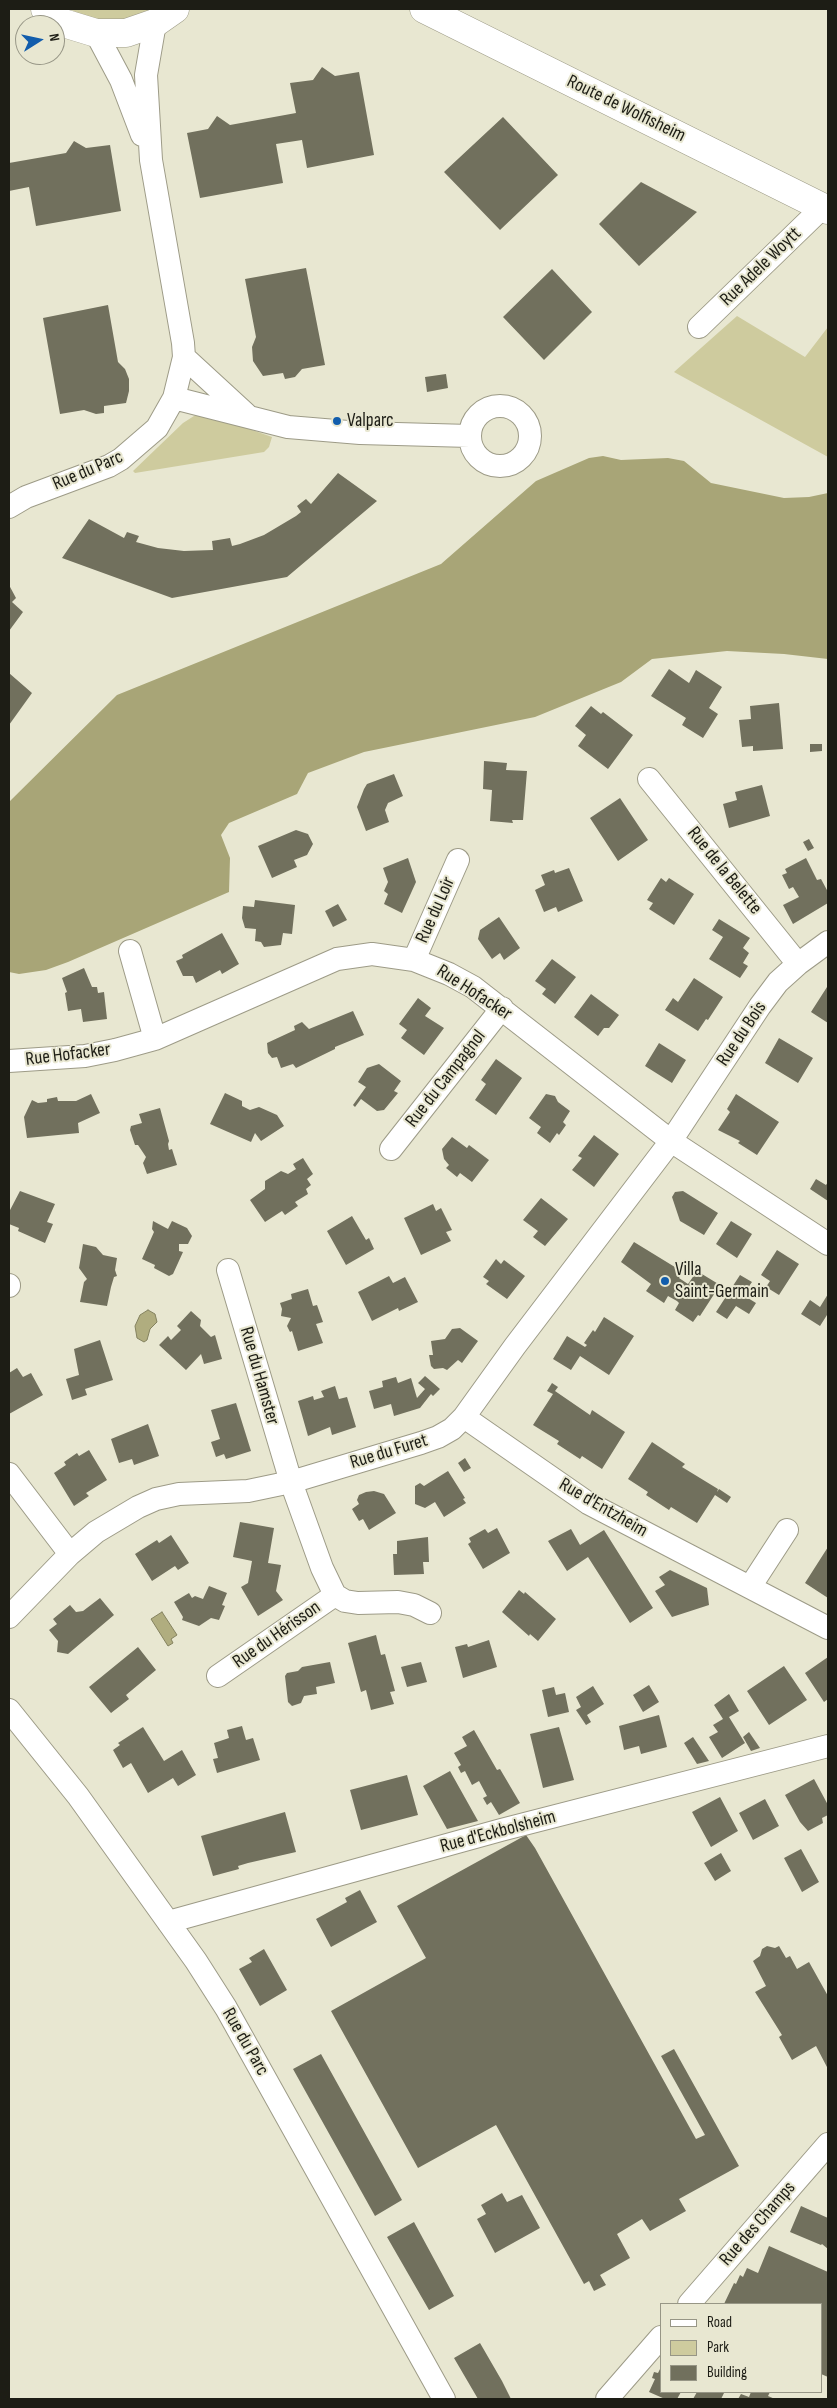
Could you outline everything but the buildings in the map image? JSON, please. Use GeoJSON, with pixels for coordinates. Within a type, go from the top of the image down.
{"type":"FeatureCollection","features":[{"type":"Feature","properties":{"kind":"main road"},"geometry":{"type":"LineString","coordinates":[[45,9],[60,22],[96,33],[126,33],[165,16]]}},
{"type":"Feature","properties":{"kind":"main road","name":"Route de Wolfisheim"},"geometry":{"type":"LineString","coordinates":[[424,9],[826,208]]}},
{"type":"Feature","properties":{"kind":"street","name":"Rue du Parc"},"geometry":{"type":"LineString","coordinates":[[9,507],[26,497],[102,469],[121,459],[156,428],[174,398],[184,357],[181,328],[151,160],[146,75],[165,16]]}},
{"type":"Feature","properties":{"kind":"street","name":"Rue du Parc"},"geometry":{"type":"LineString","coordinates":[[96,33],[121,80],[151,160]]}},
{"type":"Feature","properties":{"kind":"street","name":"Rue Adele Woytt"},"geometry":{"type":"LineString","coordinates":[[700,327],[826,208]]}},
{"type":"Feature","properties":{"kind":"street"},"geometry":{"type":"LineString","coordinates":[[184,357],[246,415]]}},
{"type":"Feature","properties":{"kind":"street"},"geometry":{"type":"LineString","coordinates":[[174,398],[246,415],[267,422],[309,430],[470,436]]}},
{"type":"Feature","properties":{"kind":"street","name":"Rue de la Belette"},"geometry":{"type":"LineString","coordinates":[[649,779],[798,964]]}},
{"type":"Feature","properties":{"kind":"street","name":"Rue du Loir"},"geometry":{"type":"LineString","coordinates":[[414,960],[458,860]]}},
{"type":"Feature","properties":{"kind":"street","name":"Rue du Bois"},"geometry":{"type":"LineString","coordinates":[[671,1141],[760,1006],[778,982],[798,964],[828,942]]}},
{"type":"Feature","properties":{"kind":"street"},"geometry":{"type":"LineString","coordinates":[[130,951],[155,1039]]}},
{"type":"Feature","properties":{"kind":"street","name":"Rue Hofacker"},"geometry":{"type":"LineString","coordinates":[[9,1061],[85,1056],[155,1039],[337,958],[372,954],[414,960],[449,974],[502,1008],[671,1141],[828,1244]]}},
{"type":"Feature","properties":{"kind":"street","name":"Rue du Campagnol"},"geometry":{"type":"LineString","coordinates":[[391,1149],[502,1008]]}},
{"type":"Feature","properties":{"kind":"street","name":"Rue du Furet"},"geometry":{"type":"LineString","coordinates":[[9,1617],[70,1554],[118,1518],[156,1499],[179,1494],[248,1491],[291,1482],[430,1440],[452,1429],[464,1417],[515,1346],[671,1141]]}},
{"type":"Feature","properties":{"kind":"street","name":"Rue du Hamster"},"geometry":{"type":"LineString","coordinates":[[228,1270],[291,1482]]}},
{"type":"Feature","properties":{"kind":"street","name":"Rue d'Entzheim"},"geometry":{"type":"LineString","coordinates":[[464,1417],[588,1503],[828,1628]]}},
{"type":"Feature","properties":{"kind":"street"},"geometry":{"type":"LineString","coordinates":[[9,1474],[70,1554]]}},
{"type":"Feature","properties":{"kind":"street","name":"Rue du Hérisson"},"geometry":{"type":"LineString","coordinates":[[291,1482],[322,1568],[335,1595],[345,1601],[358,1603],[398,1602],[414,1605],[430,1612]]}},
{"type":"Feature","properties":{"kind":"street"},"geometry":{"type":"LineString","coordinates":[[750,1587],[787,1530]]}},
{"type":"Feature","properties":{"kind":"street","name":"Rue du Hérisson"},"geometry":{"type":"LineString","coordinates":[[218,1676],[335,1595]]}},
{"type":"Feature","properties":{"kind":"street","name":"Rue du Parc"},"geometry":{"type":"LineString","coordinates":[[9,1710],[78,1796],[168,1922],[226,2008],[444,2399]]}},
{"type":"Feature","properties":{"kind":"street","name":"Rue d'Eckbolsheim"},"geometry":{"type":"LineString","coordinates":[[168,1922],[501,1830],[828,1746]]}},
{"type":"Feature","properties":{"kind":"street","name":"Rue des Champs"},"geometry":{"type":"LineString","coordinates":[[690,2303],[828,2144]]}},
{"type":"Feature","properties":{"kind":"street"},"geometry":{"type":"LineString","coordinates":[[607,2399],[660,2338]]}},
{"type":"Feature","properties":{"kind":"green space"},"geometry":{"type":"Polygon","coordinates":[[[70,9],[157,9],[132,20],[107,22],[83,16],[70,9]]]}},
{"type":"Feature","properties":{"kind":"green space"},"geometry":{"type":"Polygon","coordinates":[[[737,316],[805,357],[828,327],[828,457],[674,372],[737,316]]]}},
{"type":"Feature","properties":{"kind":"green space"},"geometry":{"type":"Polygon","coordinates":[[[207,414],[272,437],[269,447],[264,452],[135,473],[133,471],[183,423],[194,416],[207,414]]]}},
{"type":"Feature","properties":{"kind":"shaded area"},"geometry":{"type":"Polygon","coordinates":[[[603,456],[621,460],[668,458],[684,461],[711,483],[784,498],[809,497],[828,493],[828,659],[784,654],[727,651],[652,659],[621,682],[535,717],[364,752],[308,773],[297,794],[229,823],[221,835],[230,858],[229,892],[46,970],[19,974],[9,972],[9,802],[117,695],[441,564],[536,481],[589,458],[603,456]]]}},
{"type":"Feature","properties":{"kind":"shaded area"},"geometry":{"type":"Polygon","coordinates":[[[148,1310],[155,1314],[157,1322],[150,1329],[147,1340],[144,1342],[137,1338],[135,1326],[140,1315],[148,1310]]]}},
{"type":"Feature","properties":{"kind":"shaded area"},"geometry":{"type":"Polygon","coordinates":[[[162,1612],[177,1635],[171,1639],[173,1643],[168,1646],[151,1619],[162,1612]]]}},
{"type":"Feature","properties":{"kind":"place","name":"Valparc"},"geometry":{"type":"Point","coordinates":[337,421]}},
{"type":"Feature","properties":{"kind":"place","name":"Villa Saint-Germain"},"geometry":{"type":"Point","coordinates":[665,1281]}}]}
